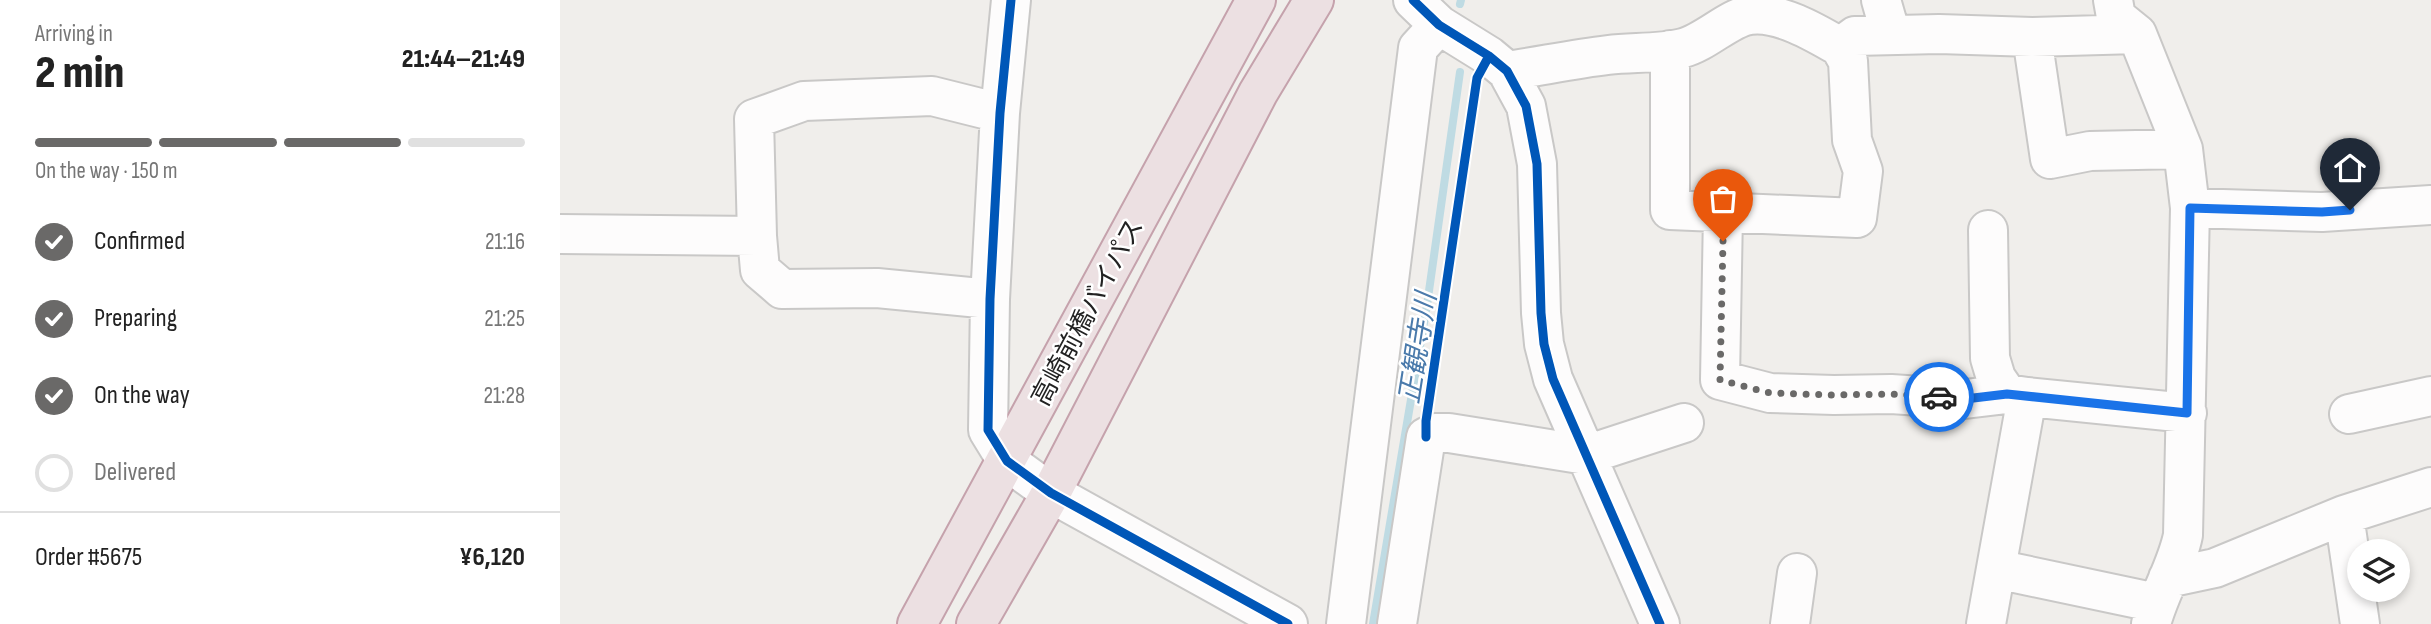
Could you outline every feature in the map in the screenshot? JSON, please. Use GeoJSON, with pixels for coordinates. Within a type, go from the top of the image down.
{"type":"FeatureCollection","features":[{"type":"Feature","properties":{"kind":"highway","name":"高崎前橋バイパス"},"geometry":{"type":"LineString","coordinates":[[917,624],[1255,0]]}},
{"type":"Feature","properties":{"kind":"highway","name":"高崎前橋バイパス"},"geometry":{"type":"LineString","coordinates":[[976,624],[1051,493],[1258,93],[1314,0]]}},
{"type":"Feature","properties":{"kind":"street"},"geometry":{"type":"LineString","coordinates":[[1011,0],[1000,113],[990,299],[988,430],[1007,461],[1051,493],[1288,624]]}},
{"type":"Feature","properties":{"kind":"street"},"geometry":{"type":"LineString","coordinates":[[2113,0],[2116,18],[2137,34],[2183,149],[2190,208],[2183,535],[2179,555],[2158,601]]}},
{"type":"Feature","properties":{"kind":"street"},"geometry":{"type":"LineString","coordinates":[[1346,624],[1418,48],[1426,12],[1507,71],[1526,106],[1537,163],[1544,344],[1553,379],[1660,624]]}},
{"type":"Feature","properties":{"kind":"street"},"geometry":{"type":"LineString","coordinates":[[1507,71],[1607,55],[1683,48],[1716,34],[1733,21],[1749,15],[1770,16],[1810,29],[1840,47],[1848,61],[1852,140],[1863,171],[1857,218],[1670,210],[1670,50]]}},
{"type":"Feature","properties":{"kind":"street"},"geometry":{"type":"LineString","coordinates":[[1840,47],[1886,18],[1939,34],[2032,37],[2137,34]]}},
{"type":"Feature","properties":{"kind":"street"},"geometry":{"type":"LineString","coordinates":[[2032,37],[2050,159],[2090,151],[2183,149]]}},
{"type":"Feature","properties":{"kind":"street"},"geometry":{"type":"LineString","coordinates":[[990,299],[877,288],[782,289],[760,270],[754,119],[804,102],[932,96],[1000,113]]}},
{"type":"Feature","properties":{"kind":"street"},"geometry":{"type":"LineString","coordinates":[[2190,208],[2322,212],[2431,205]]}},
{"type":"Feature","properties":{"kind":"street"},"geometry":{"type":"LineString","coordinates":[[1723,213],[1720,380],[1770,393],[1891,394],[1965,399],[2017,395],[2187,413]]}},
{"type":"Feature","properties":{"kind":"street"},"geometry":{"type":"LineString","coordinates":[[1988,230],[1990,358],[1997,378],[2017,395]]}},
{"type":"Feature","properties":{"kind":"street"},"geometry":{"type":"LineString","coordinates":[[560,234],[757,236]]}},
{"type":"Feature","properties":{"kind":"street"},"geometry":{"type":"LineString","coordinates":[[1986,624],[1996,569],[2017,395]]}},
{"type":"Feature","properties":{"kind":"street"},"geometry":{"type":"LineString","coordinates":[[2349,414],[2431,396]]}},
{"type":"Feature","properties":{"kind":"street"},"geometry":{"type":"LineString","coordinates":[[1396,624],[1426,437],[1435,433],[1449,433],[1586,455],[1684,424]]}},
{"type":"Feature","properties":{"kind":"street"},"geometry":{"type":"LineString","coordinates":[[1996,569],[2158,601],[2215,568],[2344,516],[2431,487]]}},
{"type":"Feature","properties":{"kind":"street"},"geometry":{"type":"LineString","coordinates":[[2344,516],[2360,624]]}},
{"type":"Feature","properties":{"kind":"street"},"geometry":{"type":"LineString","coordinates":[[1790,624],[1797,573]]}},
{"type":"Feature","properties":{"kind":"waterway","name":"正観寺川"},"geometry":{"type":"LineString","coordinates":[[1460,4],[1461,0]]}},
{"type":"Feature","properties":{"kind":"waterway","name":"正観寺川"},"geometry":{"type":"LineString","coordinates":[[1373,624],[1427,305],[1460,72]]}},
{"type":"Feature","properties":{"kind":"cycle path"},"geometry":{"type":"LineString","coordinates":[[1011,0],[1000,113],[990,299],[988,430],[1007,461],[1051,493],[1288,624]]}},
{"type":"Feature","properties":{"kind":"cycle path"},"geometry":{"type":"LineString","coordinates":[[1413,0],[1439,25],[1489,56],[1507,71],[1526,106],[1537,164],[1544,344],[1553,379],[1660,624]]}},
{"type":"Feature","properties":{"kind":"cycle path"},"geometry":{"type":"LineString","coordinates":[[1426,437],[1426,421],[1477,78],[1489,56]]}},
{"type":"Feature","properties":{"kind":"way so far"},"geometry":{"type":"LineString","coordinates":[[1723,241],[1720,380],[1770,393],[1939,397]]}},
{"type":"Feature","properties":{"kind":"route"},"geometry":{"type":"LineString","coordinates":[[1939,397],[1965,399],[2007,394],[2187,413],[2190,208],[2322,212],[2350,210]]}}]}
